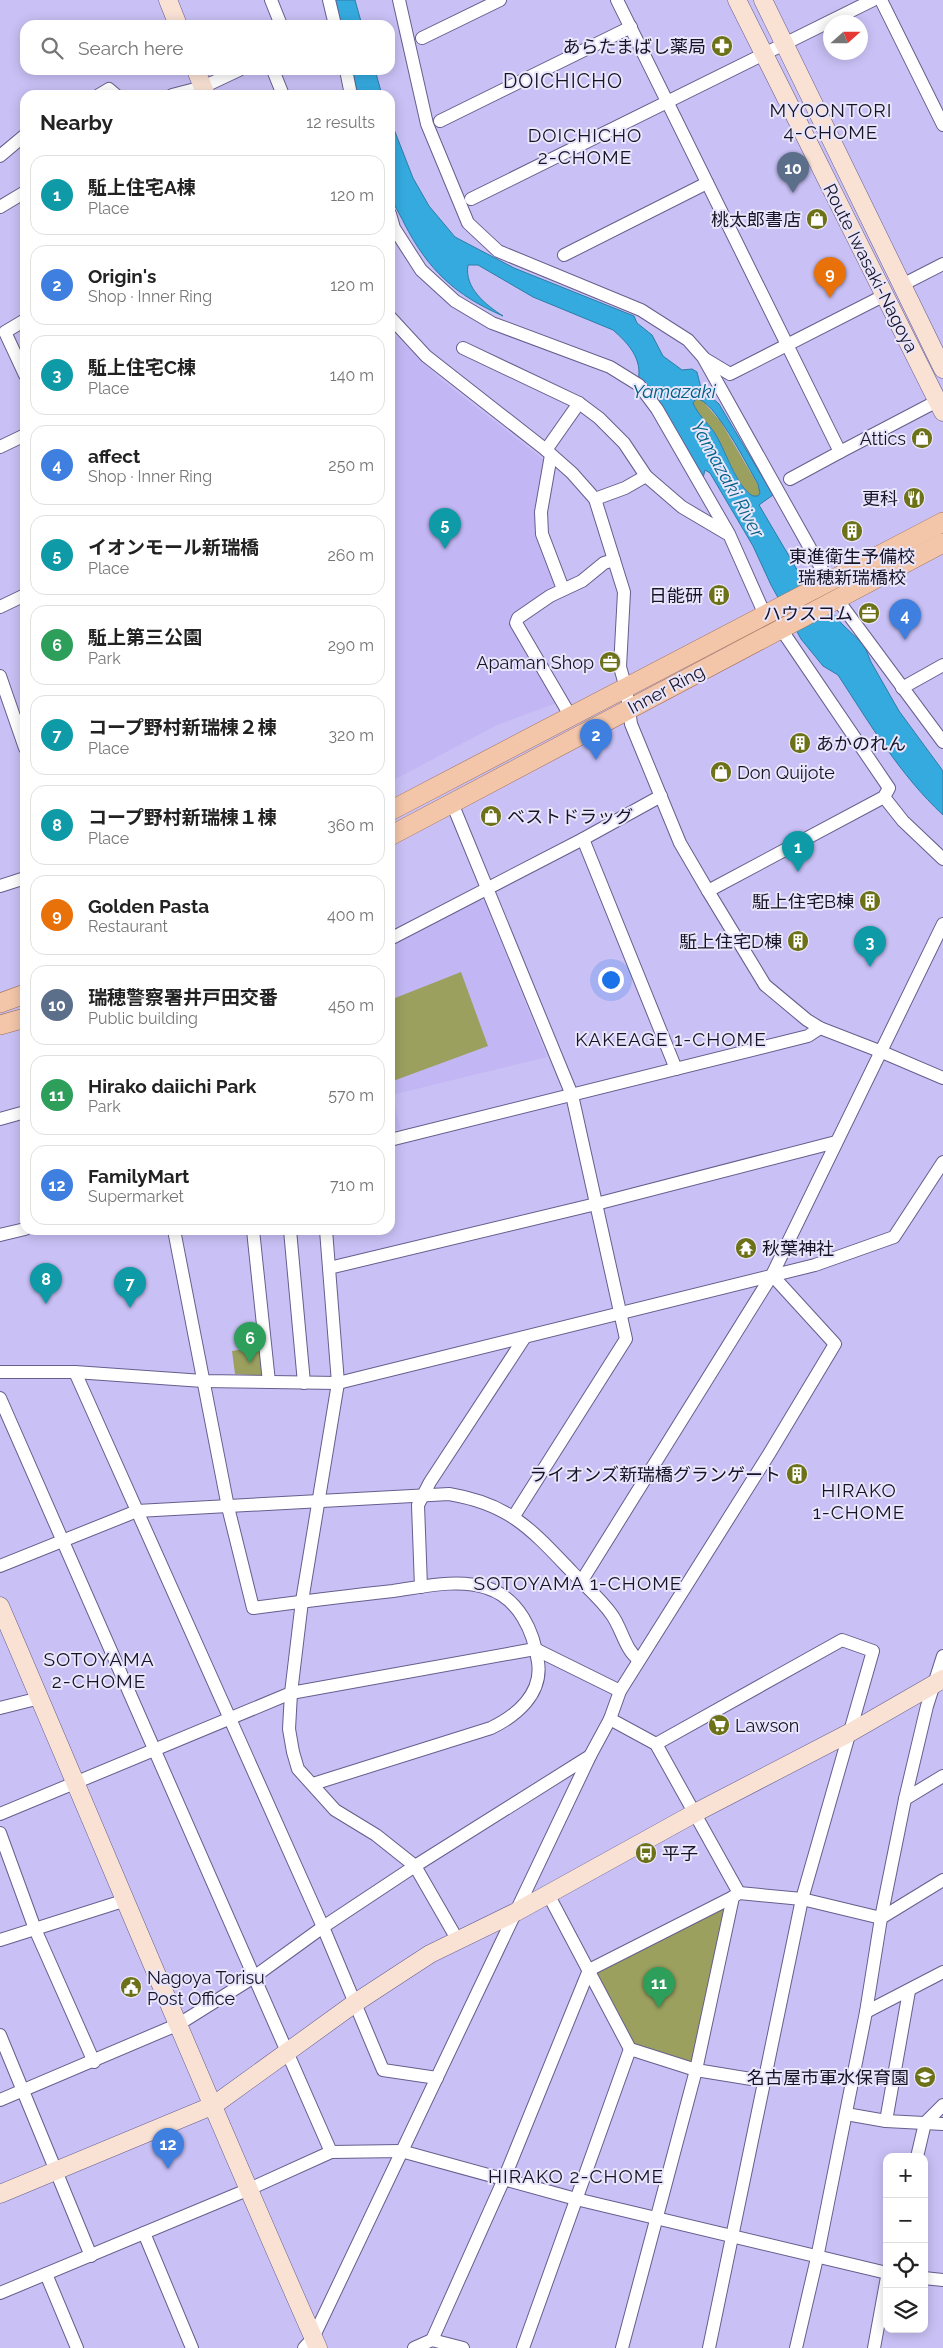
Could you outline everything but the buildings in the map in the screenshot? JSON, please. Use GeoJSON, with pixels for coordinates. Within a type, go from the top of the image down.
{"type":"FeatureCollection","features":[{"type":"Feature","properties":{"kind":"main road","name":"Inner Ring"},"geometry":{"type":"LineString","coordinates":[[395,808],[943,522]]}},
{"type":"Feature","properties":{"kind":"main road","name":"Inner Ring"},"geometry":{"type":"LineString","coordinates":[[395,833],[943,543]]}},
{"type":"Feature","properties":{"kind":"main road"},"geometry":{"type":"LineString","coordinates":[[0,1003],[20,996]]}},
{"type":"Feature","properties":{"kind":"main road"},"geometry":{"type":"LineString","coordinates":[[0,1025],[20,1019]]}},
{"type":"Feature","properties":{"kind":"street"},"geometry":{"type":"LineString","coordinates":[[168,0],[176,20]]}},
{"type":"Feature","properties":{"kind":"street"},"geometry":{"type":"LineString","coordinates":[[272,0],[279,20]]}},
{"type":"Feature","properties":{"kind":"street"},"geometry":{"type":"LineString","coordinates":[[329,0],[332,20]]}},
{"type":"Feature","properties":{"kind":"street"},"geometry":{"type":"LineString","coordinates":[[399,0],[428,124],[468,223],[498,251],[640,310],[688,340],[703,357],[827,583]]}},
{"type":"Feature","properties":{"kind":"street"},"geometry":{"type":"LineString","coordinates":[[422,38],[500,0]]}},
{"type":"Feature","properties":{"kind":"street"},"geometry":{"type":"LineString","coordinates":[[617,0],[840,452]]}},
{"type":"Feature","properties":{"kind":"street","name":"Route Iwasaki-Nagoya"},"geometry":{"type":"LineString","coordinates":[[737,0],[941,404]]}},
{"type":"Feature","properties":{"kind":"street","name":"Route Iwasaki-Nagoya"},"geometry":{"type":"LineString","coordinates":[[762,0],[943,369]]}},
{"type":"Feature","properties":{"kind":"street"},"geometry":{"type":"LineString","coordinates":[[471,199],[873,0]]}},
{"type":"Feature","properties":{"kind":"street"},"geometry":{"type":"LineString","coordinates":[[881,0],[943,126]]}},
{"type":"Feature","properties":{"kind":"street"},"geometry":{"type":"LineString","coordinates":[[440,121],[631,27]]}},
{"type":"Feature","properties":{"kind":"street"},"geometry":{"type":"LineString","coordinates":[[198,75],[204,90]]}},
{"type":"Feature","properties":{"kind":"street"},"geometry":{"type":"LineString","coordinates":[[206,90],[231,75]]}},
{"type":"Feature","properties":{"kind":"street"},"geometry":{"type":"LineString","coordinates":[[275,75],[281,90]]}},
{"type":"Feature","properties":{"kind":"street"},"geometry":{"type":"LineString","coordinates":[[347,75],[350,90]]}},
{"type":"Feature","properties":{"kind":"street"},"geometry":{"type":"LineString","coordinates":[[0,156],[20,139]]}},
{"type":"Feature","properties":{"kind":"street"},"geometry":{"type":"LineString","coordinates":[[564,255],[707,183]]}},
{"type":"Feature","properties":{"kind":"street"},"geometry":{"type":"LineString","coordinates":[[0,207],[20,195]]}},
{"type":"Feature","properties":{"kind":"street"},"geometry":{"type":"LineString","coordinates":[[395,233],[421,270],[455,301],[492,323],[610,367],[639,385],[657,409],[771,612]]}},
{"type":"Feature","properties":{"kind":"street"},"geometry":{"type":"LineString","coordinates":[[902,285],[943,264]]}},
{"type":"Feature","properties":{"kind":"street"},"geometry":{"type":"LineString","coordinates":[[703,357],[730,374],[885,295]]}},
{"type":"Feature","properties":{"kind":"street"},"geometry":{"type":"LineString","coordinates":[[395,322],[426,356],[572,473],[595,500],[624,592],[620,667],[626,688],[631,724],[680,843],[765,985],[820,1028],[943,1078]]}},
{"type":"Feature","properties":{"kind":"street"},"geometry":{"type":"LineString","coordinates":[[20,323],[3,333],[20,365]]}},
{"type":"Feature","properties":{"kind":"street"},"geometry":{"type":"LineString","coordinates":[[463,348],[579,403],[599,418],[624,444],[646,476],[682,507],[728,534]]}},
{"type":"Feature","properties":{"kind":"street"},"geometry":{"type":"LineString","coordinates":[[563,589],[542,534],[541,512],[549,453],[579,403]]}},
{"type":"Feature","properties":{"kind":"street"},"geometry":{"type":"LineString","coordinates":[[790,479],[840,452],[941,404]]}},
{"type":"Feature","properties":{"kind":"street"},"geometry":{"type":"LineString","coordinates":[[0,447],[20,437]]}},
{"type":"Feature","properties":{"kind":"street"},"geometry":{"type":"LineString","coordinates":[[595,500],[625,488],[646,476]]}},
{"type":"Feature","properties":{"kind":"street"},"geometry":{"type":"LineString","coordinates":[[571,717],[516,622],[527,611],[582,580],[604,563],[614,560]]}},
{"type":"Feature","properties":{"kind":"street"},"geometry":{"type":"LineString","coordinates":[[0,607],[20,597]]}},
{"type":"Feature","properties":{"kind":"street"},"geometry":{"type":"LineString","coordinates":[[835,600],[943,742]]}},
{"type":"Feature","properties":{"kind":"street"},"geometry":{"type":"LineString","coordinates":[[708,892],[884,797],[889,788],[780,629]]}},
{"type":"Feature","properties":{"kind":"street"},"geometry":{"type":"LineString","coordinates":[[902,688],[943,665]]}},
{"type":"Feature","properties":{"kind":"street"},"geometry":{"type":"LineString","coordinates":[[0,676],[20,734]]}},
{"type":"Feature","properties":{"kind":"street"},"geometry":{"type":"LineString","coordinates":[[395,937],[583,839],[660,796]]}},
{"type":"Feature","properties":{"kind":"street"},"geometry":{"type":"LineString","coordinates":[[884,797],[903,821],[943,859]]}},
{"type":"Feature","properties":{"kind":"street"},"geometry":{"type":"LineString","coordinates":[[452,802],[486,890],[572,1095],[626,1338],[514,1516]]}},
{"type":"Feature","properties":{"kind":"street"},"geometry":{"type":"LineString","coordinates":[[583,839],[676,1069]]}},
{"type":"Feature","properties":{"kind":"street"},"geometry":{"type":"LineString","coordinates":[[0,886],[20,880]]}},
{"type":"Feature","properties":{"kind":"street"},"geometry":{"type":"LineString","coordinates":[[581,1582],[772,1275],[943,924]]}},
{"type":"Feature","properties":{"kind":"street"},"geometry":{"type":"LineString","coordinates":[[395,1139],[808,1036],[820,1028]]}},
{"type":"Feature","properties":{"kind":"street"},"geometry":{"type":"LineString","coordinates":[[0,1119],[20,1113]]}},
{"type":"Feature","properties":{"kind":"street"},"geometry":{"type":"LineString","coordinates":[[329,1268],[596,1204],[836,1142]]}},
{"type":"Feature","properties":{"kind":"street"},"geometry":{"type":"LineString","coordinates":[[0,1372],[75,1372],[203,1381],[338,1384],[815,1265],[894,1238],[943,1162]]}},
{"type":"Feature","properties":{"kind":"street"},"geometry":{"type":"LineString","coordinates":[[0,1235],[20,1230]]}},
{"type":"Feature","properties":{"kind":"street"},"geometry":{"type":"LineString","coordinates":[[175,1235],[228,1508],[253,1608],[422,1587],[472,1584],[489,1588],[507,1600],[525,1619],[532,1635],[539,1664],[538,1679],[532,1694],[521,1709],[509,1719],[491,1728],[313,1784]]}},
{"type":"Feature","properties":{"kind":"street"},"geometry":{"type":"LineString","coordinates":[[254,1235],[269,1382]]}},
{"type":"Feature","properties":{"kind":"street"},"geometry":{"type":"LineString","coordinates":[[290,1235],[304,1383]]}},
{"type":"Feature","properties":{"kind":"street"},"geometry":{"type":"LineString","coordinates":[[326,1235],[338,1384],[302,1601],[290,1693],[289,1730],[293,1752],[298,1769],[336,1810],[376,1835],[415,1866],[457,1939]]}},
{"type":"Feature","properties":{"kind":"street"},"geometry":{"type":"LineString","coordinates":[[312,2345],[401,2151],[590,1756],[610,1719],[620,1691],[769,1454],[835,1344],[772,1275]]}},
{"type":"Feature","properties":{"kind":"street"},"geometry":{"type":"LineString","coordinates":[[422,1587],[418,1505],[525,1337]]}},
{"type":"Feature","properties":{"kind":"street"},"geometry":{"type":"LineString","coordinates":[[75,1372],[323,1927],[383,2070],[437,2078]]}},
{"type":"Feature","properties":{"kind":"street"},"geometry":{"type":"LineString","coordinates":[[0,1398],[331,2152]]}},
{"type":"Feature","properties":{"kind":"street"},"geometry":{"type":"LineString","coordinates":[[0,1566],[137,1511],[228,1508],[318,1500],[449,1494],[469,1497],[488,1503],[514,1516],[534,1533],[612,1615],[624,1635],[630,1654],[639,1660]]}},
{"type":"Feature","properties":{"kind":"street"},"geometry":{"type":"LineString","coordinates":[[0,1606],[214,2105],[247,2190],[312,2345]]}},
{"type":"Feature","properties":{"kind":"street"},"geometry":{"type":"LineString","coordinates":[[656,1744],[842,1640],[873,1651],[802,1899],[709,2348]]}},
{"type":"Feature","properties":{"kind":"street"},"geometry":{"type":"LineString","coordinates":[[0,1814],[290,1693],[535,1650],[620,1691]]}},
{"type":"Feature","properties":{"kind":"street"},"geometry":{"type":"LineString","coordinates":[[796,2348],[817,2258],[846,2114],[866,2012],[881,1918],[905,1799],[938,1682],[943,1656]]}},
{"type":"Feature","properties":{"kind":"street"},"geometry":{"type":"LineString","coordinates":[[0,2194],[214,2105],[355,2004],[430,1954],[457,1939],[516,1912],[695,1813],[851,1732],[938,1682]]}},
{"type":"Feature","properties":{"kind":"street"},"geometry":{"type":"LineString","coordinates":[[0,1708],[40,1698]]}},
{"type":"Feature","properties":{"kind":"street"},"geometry":{"type":"LineString","coordinates":[[610,1719],[656,1744],[695,1813],[736,1895],[696,2070],[655,2218],[622,2348]]}},
{"type":"Feature","properties":{"kind":"street"},"geometry":{"type":"LineString","coordinates":[[0,2100],[94,2062],[179,2024],[254,1977],[323,1927],[415,1866],[590,1756]]}},
{"type":"Feature","properties":{"kind":"street"},"geometry":{"type":"LineString","coordinates":[[905,1799],[943,1776]]}},
{"type":"Feature","properties":{"kind":"street"},"geometry":{"type":"LineString","coordinates":[[0,1834],[35,1929],[94,2062]]}},
{"type":"Feature","properties":{"kind":"street"},"geometry":{"type":"LineString","coordinates":[[432,2340],[504,2179],[589,1970],[736,1895],[802,1899],[881,1918],[943,1880]]}},
{"type":"Feature","properties":{"kind":"street"},"geometry":{"type":"LineString","coordinates":[[548,1894],[630,2049],[696,2070],[764,2081]]}},
{"type":"Feature","properties":{"kind":"street"},"geometry":{"type":"LineString","coordinates":[[0,1940],[126,1900]]}},
{"type":"Feature","properties":{"kind":"street"},"geometry":{"type":"LineString","coordinates":[[866,2012],[943,1972]]}},
{"type":"Feature","properties":{"kind":"street"},"geometry":{"type":"LineString","coordinates":[[886,2121],[909,1991]]}},
{"type":"Feature","properties":{"kind":"street"},"geometry":{"type":"LineString","coordinates":[[0,2036],[91,2256]]}},
{"type":"Feature","properties":{"kind":"street"},"geometry":{"type":"LineString","coordinates":[[523,2348],[630,2049]]}},
{"type":"Feature","properties":{"kind":"street"},"geometry":{"type":"LineString","coordinates":[[918,2153],[925,2122],[943,2105]]}},
{"type":"Feature","properties":{"kind":"street"},"geometry":{"type":"LineString","coordinates":[[846,2114],[886,2121],[943,2124]]}},
{"type":"Feature","properties":{"kind":"street"},"geometry":{"type":"LineString","coordinates":[[0,2294],[247,2190],[331,2152],[401,2151],[576,2199],[817,2258],[883,2272]]}},
{"type":"Feature","properties":{"kind":"street"},"geometry":{"type":"LineString","coordinates":[[144,2233],[192,2348]]}},
{"type":"Feature","properties":{"kind":"street"},"geometry":{"type":"LineString","coordinates":[[46,2274],[77,2348]]}},
{"type":"Feature","properties":{"kind":"street"},"geometry":{"type":"LineString","coordinates":[[928,2278],[943,2280]]}},
{"type":"Feature","properties":{"kind":"street"},"geometry":{"type":"LineString","coordinates":[[874,2348],[885,2288]]}},
{"type":"Feature","properties":{"kind":"street"},"geometry":{"type":"LineString","coordinates":[[414,2348],[432,2340],[463,2348]]}},
{"type":"Feature","properties":{"kind":"shaded area"},"geometry":{"type":"Polygon","coordinates":[[[395,335],[440,379],[544,460],[536,515],[556,582],[552,587],[512,614],[511,623],[557,703],[497,725],[395,779],[395,335]]]}},
{"type":"Feature","properties":{"kind":"shaded area"},"geometry":{"type":"Polygon","coordinates":[[[476,899],[485,902],[547,1057],[395,1094],[395,943],[476,899]]]}},
{"type":"Feature","properties":{"kind":"shaded area"},"geometry":{"type":"Polygon","coordinates":[[[395,1106],[401,1129],[395,1130],[395,1106]]]}},
{"type":"Feature","properties":{"kind":"green space"},"geometry":{"type":"Polygon","coordinates":[[[696,399],[701,399],[721,422],[758,485],[760,493],[758,496],[753,496],[742,484],[714,432],[695,407],[693,403],[696,399]]]}},
{"type":"Feature","properties":{"kind":"green space"},"geometry":{"type":"Polygon","coordinates":[[[461,972],[488,1046],[395,1080],[395,998],[461,972]]]}},
{"type":"Feature","properties":{"kind":"green space"},"geometry":{"type":"Polygon","coordinates":[[[265,1346],[269,1376],[235,1374],[232,1351],[265,1346]]]}},
{"type":"Feature","properties":{"kind":"green space"},"geometry":{"type":"Polygon","coordinates":[[[730,1898],[694,2066],[631,2046],[592,1970],[730,1898]]]}},
{"type":"Feature","properties":{"kind":"water"},"geometry":{"type":"Polygon","coordinates":[[[334,0],[355,0],[361,20],[339,20],[334,0]]]}},
{"type":"Feature","properties":{"kind":"water"},"geometry":{"type":"Polygon","coordinates":[[[353,75],[376,75],[381,90],[357,90],[353,75]]]}},
{"type":"Feature","properties":{"kind":"water","name":"Yamazaki"},"geometry":{"type":"Polygon","coordinates":[[[395,132],[413,178],[429,206],[455,237],[514,268],[634,316],[637,323],[652,335],[663,356],[682,370],[692,369],[697,372],[701,388],[719,404],[773,495],[759,505],[799,573],[842,624],[864,645],[871,662],[899,711],[943,771],[943,815],[927,800],[899,766],[838,675],[823,666],[801,639],[771,585],[753,546],[710,473],[705,470],[703,478],[638,381],[639,373],[636,359],[624,340],[613,330],[533,297],[478,265],[468,265],[469,281],[473,288],[483,301],[503,316],[486,308],[457,290],[433,268],[413,240],[396,208],[395,132]],[[696,399],[693,403],[714,432],[741,484],[753,496],[758,496],[760,493],[758,484],[739,450],[712,409],[703,401],[696,399]]]}},
{"type":"Feature","properties":{"kind":"place","name":"あらたまばし薬局"},"geometry":{"type":"Point","coordinates":[722,46]}},
{"type":"Feature","properties":{"kind":"place","name":"瑞穂警察署井戸田交番"},"geometry":{"type":"Point","coordinates":[793,193]}},
{"type":"Feature","properties":{"kind":"place","name":"桃太郎書店"},"geometry":{"type":"Point","coordinates":[817,219]}},
{"type":"Feature","properties":{"kind":"place","name":"Golden Pasta"},"geometry":{"type":"Point","coordinates":[830,298]}},
{"type":"Feature","properties":{"kind":"place","name":"Attics"},"geometry":{"type":"Point","coordinates":[922,438]}},
{"type":"Feature","properties":{"kind":"place","name":"更科"},"geometry":{"type":"Point","coordinates":[914,498]}},
{"type":"Feature","properties":{"kind":"place","name":"東進衛生予備校 瑞穂新瑞橋校"},"geometry":{"type":"Point","coordinates":[852,531]}},
{"type":"Feature","properties":{"kind":"place","name":"イオンモール新瑞橋"},"geometry":{"type":"Point","coordinates":[445,549]}},
{"type":"Feature","properties":{"kind":"place","name":"日能研"},"geometry":{"type":"Point","coordinates":[719,595]}},
{"type":"Feature","properties":{"kind":"place","name":"ハウスコム"},"geometry":{"type":"Point","coordinates":[869,613]}},
{"type":"Feature","properties":{"kind":"place","name":"affect"},"geometry":{"type":"Point","coordinates":[905,640]}},
{"type":"Feature","properties":{"kind":"place","name":"Apaman Shop"},"geometry":{"type":"Point","coordinates":[610,662]}},
{"type":"Feature","properties":{"kind":"place","name":"あかのれん"},"geometry":{"type":"Point","coordinates":[800,743]}},
{"type":"Feature","properties":{"kind":"place","name":"Origin's"},"geometry":{"type":"Point","coordinates":[596,760]}},
{"type":"Feature","properties":{"kind":"place","name":"Don Quijote"},"geometry":{"type":"Point","coordinates":[721,772]}},
{"type":"Feature","properties":{"kind":"place","name":"ベストドラッグ"},"geometry":{"type":"Point","coordinates":[491,816]}},
{"type":"Feature","properties":{"kind":"place","name":"駈上住宅A棟"},"geometry":{"type":"Point","coordinates":[798,872]}},
{"type":"Feature","properties":{"kind":"place","name":"駈上住宅B棟"},"geometry":{"type":"Point","coordinates":[870,901]}},
{"type":"Feature","properties":{"kind":"place","name":"駈上住宅D棟"},"geometry":{"type":"Point","coordinates":[798,941]}},
{"type":"Feature","properties":{"kind":"place","name":"駈上住宅C棟"},"geometry":{"type":"Point","coordinates":[870,967]}},
{"type":"Feature","properties":{"kind":"place","name":"秋葉神社"},"geometry":{"type":"Point","coordinates":[746,1248]}},
{"type":"Feature","properties":{"kind":"place","name":"コープ野村新瑞棟１棟"},"geometry":{"type":"Point","coordinates":[46,1304]}},
{"type":"Feature","properties":{"kind":"place","name":"コープ野村新瑞棟２棟"},"geometry":{"type":"Point","coordinates":[130,1308]}},
{"type":"Feature","properties":{"kind":"place","name":"駈上第三公園"},"geometry":{"type":"Point","coordinates":[250,1363]}},
{"type":"Feature","properties":{"kind":"place","name":"ライオンズ新瑞橋グランゲート"},"geometry":{"type":"Point","coordinates":[797,1474]}},
{"type":"Feature","properties":{"kind":"place","name":"Lawson"},"geometry":{"type":"Point","coordinates":[719,1725]}},
{"type":"Feature","properties":{"kind":"place","name":"平子"},"geometry":{"type":"Point","coordinates":[646,1853]}},
{"type":"Feature","properties":{"kind":"place","name":"Nagoya Torisu Post Office"},"geometry":{"type":"Point","coordinates":[131,1987]}},
{"type":"Feature","properties":{"kind":"place","name":"Hirako daiichi Park"},"geometry":{"type":"Point","coordinates":[659,2008]}},
{"type":"Feature","properties":{"kind":"place","name":"名古屋市軍水保育園"},"geometry":{"type":"Point","coordinates":[925,2077]}},
{"type":"Feature","properties":{"kind":"place","name":"FamilyMart"},"geometry":{"type":"Point","coordinates":[168,2169]}},
{"type":"Feature","properties":{"kind":"district","name":"DOICHICHO"},"geometry":{"type":"Point","coordinates":[563,81]}},
{"type":"Feature","properties":{"kind":"district","name":"MYOONTORI 4-CHOME"},"geometry":{"type":"Point","coordinates":[831,121]}},
{"type":"Feature","properties":{"kind":"district","name":"DOICHICHO 2-CHOME"},"geometry":{"type":"Point","coordinates":[585,146]}},
{"type":"Feature","properties":{"kind":"district","name":"KAKEAGE 1-CHOME"},"geometry":{"type":"Point","coordinates":[671,1039]}},
{"type":"Feature","properties":{"kind":"district","name":"HIRAKO 1-CHOME"},"geometry":{"type":"Point","coordinates":[859,1501]}},
{"type":"Feature","properties":{"kind":"district","name":"SOTOYAMA 1-CHOME"},"geometry":{"type":"Point","coordinates":[578,1583]}},
{"type":"Feature","properties":{"kind":"district","name":"SOTOYAMA 2-CHOME"},"geometry":{"type":"Point","coordinates":[99,1670]}},
{"type":"Feature","properties":{"kind":"district","name":"HIRAKO 2-CHOME"},"geometry":{"type":"Point","coordinates":[576,2176]}},
{"type":"Feature","properties":{"kind":"water label","name":"Yamazaki River"},"geometry":{"type":"Point","coordinates":[728,479]}}]}
